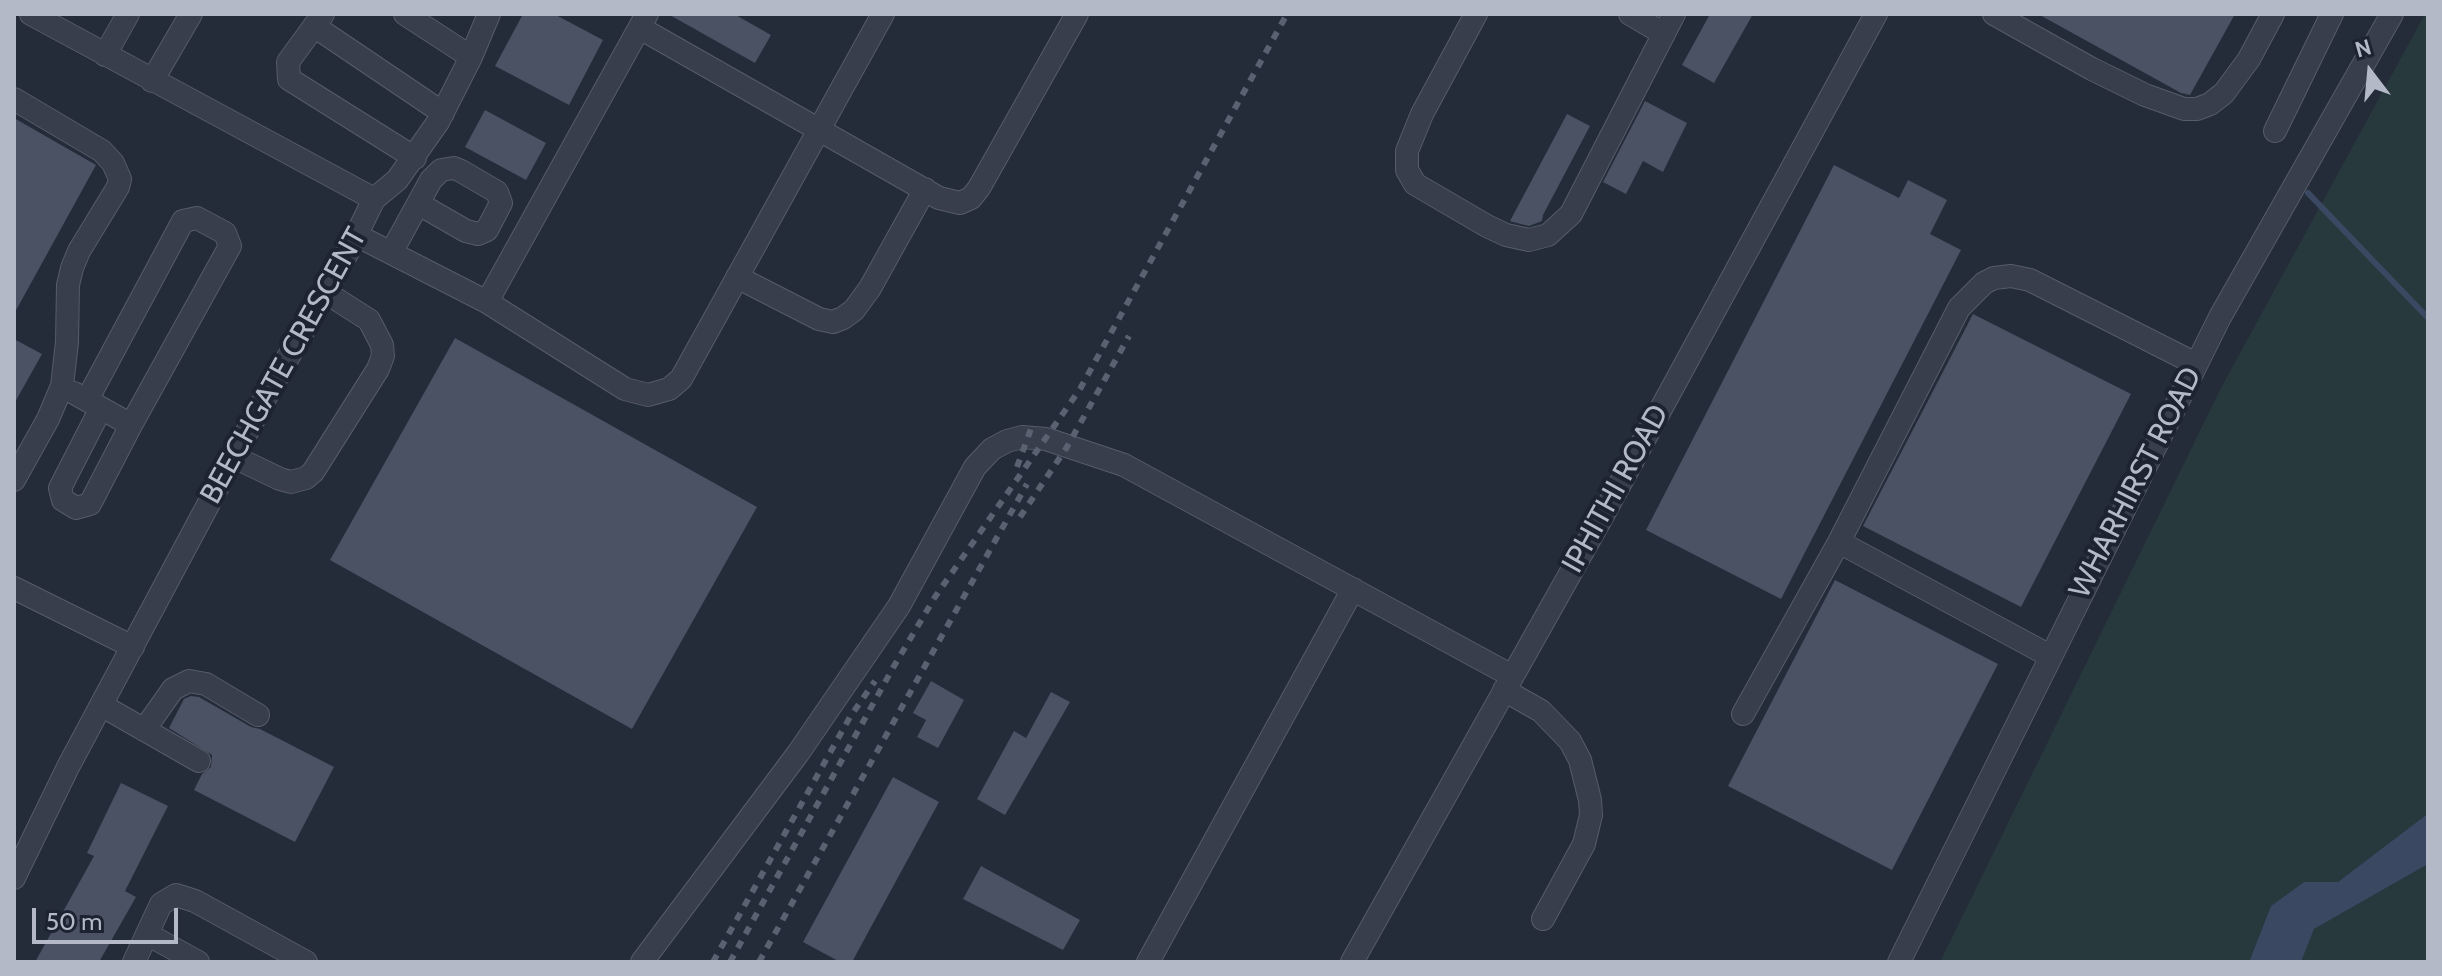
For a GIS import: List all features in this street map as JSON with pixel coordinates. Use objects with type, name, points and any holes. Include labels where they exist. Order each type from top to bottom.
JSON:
[{"type":"lane","name":"BEECHGATE CRESCENT","points":[[14,878],[101,705],[374,199],[31,14]]},
{"type":"lane","points":[[152,81],[191,14]]},
{"type":"lane","points":[[405,14],[471,57]]},
{"type":"lane","points":[[374,199],[397,180],[415,158],[443,113],[489,14]]},
{"type":"lane","points":[[356,235],[487,302],[625,389],[648,395],[669,389],[681,379],[883,14]]},
{"type":"lane","points":[[1476,14],[1422,114],[1407,151],[1407,170],[1415,184],[1487,226],[1519,239],[1537,239],[1548,235],[1571,214],[1674,14]]},
{"type":"lane","points":[[1630,14],[1664,34]]},
{"type":"lane","name":"IPHITHI ROAD","points":[[1352,962],[1610,503],[1876,14]]},
{"type":"lane","points":[[1994,14],[2092,69],[2145,95],[2184,109],[2197,109],[2210,104],[2224,93],[2249,59],[2273,14]]},
{"type":"lane","points":[[2275,131],[2332,14]]},
{"type":"lane","name":"WHARHIRST ROAD","points":[[1899,962],[2196,364],[2257,250],[2392,14]]},
{"type":"lane","points":[[105,55],[126,15]]},
{"type":"lane","points":[[487,302],[644,21],[819,129],[947,202],[960,203],[971,198],[1075,15]]},
{"type":"lane","points":[[415,158],[289,79],[288,62],[319,20],[443,113]]},
{"type":"lane","points":[[14,99],[102,151],[113,163],[120,179],[72,268],[68,285],[62,386],[48,419],[14,480]]},
{"type":"lane","points":[[737,277],[819,319],[833,322],[843,318],[854,310],[870,288],[925,189]]},
{"type":"lane","points":[[391,253],[419,204]]},
{"type":"lane","points":[[188,218],[197,218],[225,233],[230,246],[90,504],[80,508],[63,500],[60,488],[94,404],[179,225],[188,218]]},
{"type":"lane","points":[[1743,714],[1839,542],[1959,308],[1970,294],[1994,278],[2011,276],[2030,280],[2196,364]]},
{"type":"lane","points":[[234,457],[280,479],[291,482],[306,478],[313,472],[378,369],[383,356],[382,345],[374,327],[369,320],[325,292]]},
{"type":"lane","points":[[62,386],[131,425]]},
{"type":"lane","points":[[642,962],[799,752],[899,606],[975,467],[992,449],[1022,437],[1046,439],[1124,465],[1353,589],[1508,683],[1541,711],[1570,741],[1580,760],[1591,815],[1588,833],[1575,864],[1543,919]]},
{"type":"lane","points":[[1839,542],[2050,656]]},
{"type":"lane","points":[[14,588],[133,647]]},
{"type":"lane","points":[[1148,962],[1353,589]]},
{"type":"lane","points":[[144,730],[173,689],[189,681],[206,684],[258,715]]},
{"type":"lane","points":[[101,705],[199,761]]},
{"type":"lane","points":[[134,962],[165,900],[182,895],[306,962]]},
{"type":"lane","points":[[147,934],[198,962]]},
{"type":"shaded area","points":[[2425,14],[2428,14],[2426,815],[2338,882],[2304,882],[2271,906],[2249,962],[1940,962],[2221,388]]},
{"type":"shaded area","points":[[2428,864],[2428,962],[2301,962],[2314,929]]},
{"type":"water","points":[[2428,801],[2428,864],[2314,929],[2301,962],[2249,962],[2271,906],[2304,882],[2338,882],[2426,815]]},
{"type":"building","points":[[523,14],[554,14],[603,40],[569,105],[495,66]]},
{"type":"building","points":[[668,14],[734,14],[771,35],[755,63]]},
{"type":"building","points":[[1710,14],[1753,14],[1714,83],[1682,65]]},
{"type":"building","points":[[2038,14],[2235,14],[2190,95],[2181,93]]},
{"type":"building","points":[[1645,101],[1687,123],[1663,172],[1643,161],[1626,194],[1603,182]]},
{"type":"building","points":[[485,110],[546,143],[526,180],[465,147]]},
{"type":"building","points":[[1567,114],[1590,126],[1542,221],[1529,226],[1510,221]]},
{"type":"building","points":[[14,118],[96,165],[14,314]]},
{"type":"building","points":[[1834,165],[1899,198],[1908,180],[1947,200],[1930,234],[1961,250],[1781,599],[1646,530]]},
{"type":"building","points":[[1973,314],[2131,394],[2021,607],[1863,526]]},
{"type":"building","points":[[455,338],[757,507],[632,729],[330,560]]},
{"type":"building","points":[[14,339],[42,354],[14,404]]},
{"type":"building","points":[[1835,580],[1998,664],[1892,870],[1728,786]]},
{"type":"building","points":[[931,681],[964,700],[938,748],[917,737],[926,720],[913,713]]},
{"type":"building","points":[[1051,692],[1070,702],[1005,815],[977,799],[1014,731],[1026,738]]},
{"type":"building","points":[[199,697],[251,727],[334,767],[295,842],[194,790],[202,774],[211,767],[212,755],[169,728],[184,699]]},
{"type":"building","points":[[893,777],[939,802],[852,962],[840,962],[803,942]]},
{"type":"building","points":[[121,783],[168,806],[125,891],[136,897],[99,962],[35,962],[94,856],[87,853]]},
{"type":"building","points":[[981,866],[1080,920],[1063,950],[963,899]]},
{"type":"waterway","points":[[2308,193],[2428,318]]},
{"type":"railway","points":[[730,962],[935,597],[1080,389],[1287,14]]},
{"type":"railway","points":[[1020,517],[1067,447],[1129,336]]},
{"type":"railway","points":[[1017,467],[1033,423]]},
{"type":"railway","points":[[759,962],[1027,484]]},
{"type":"railway","points":[[713,962],[850,717],[875,681]]}]
